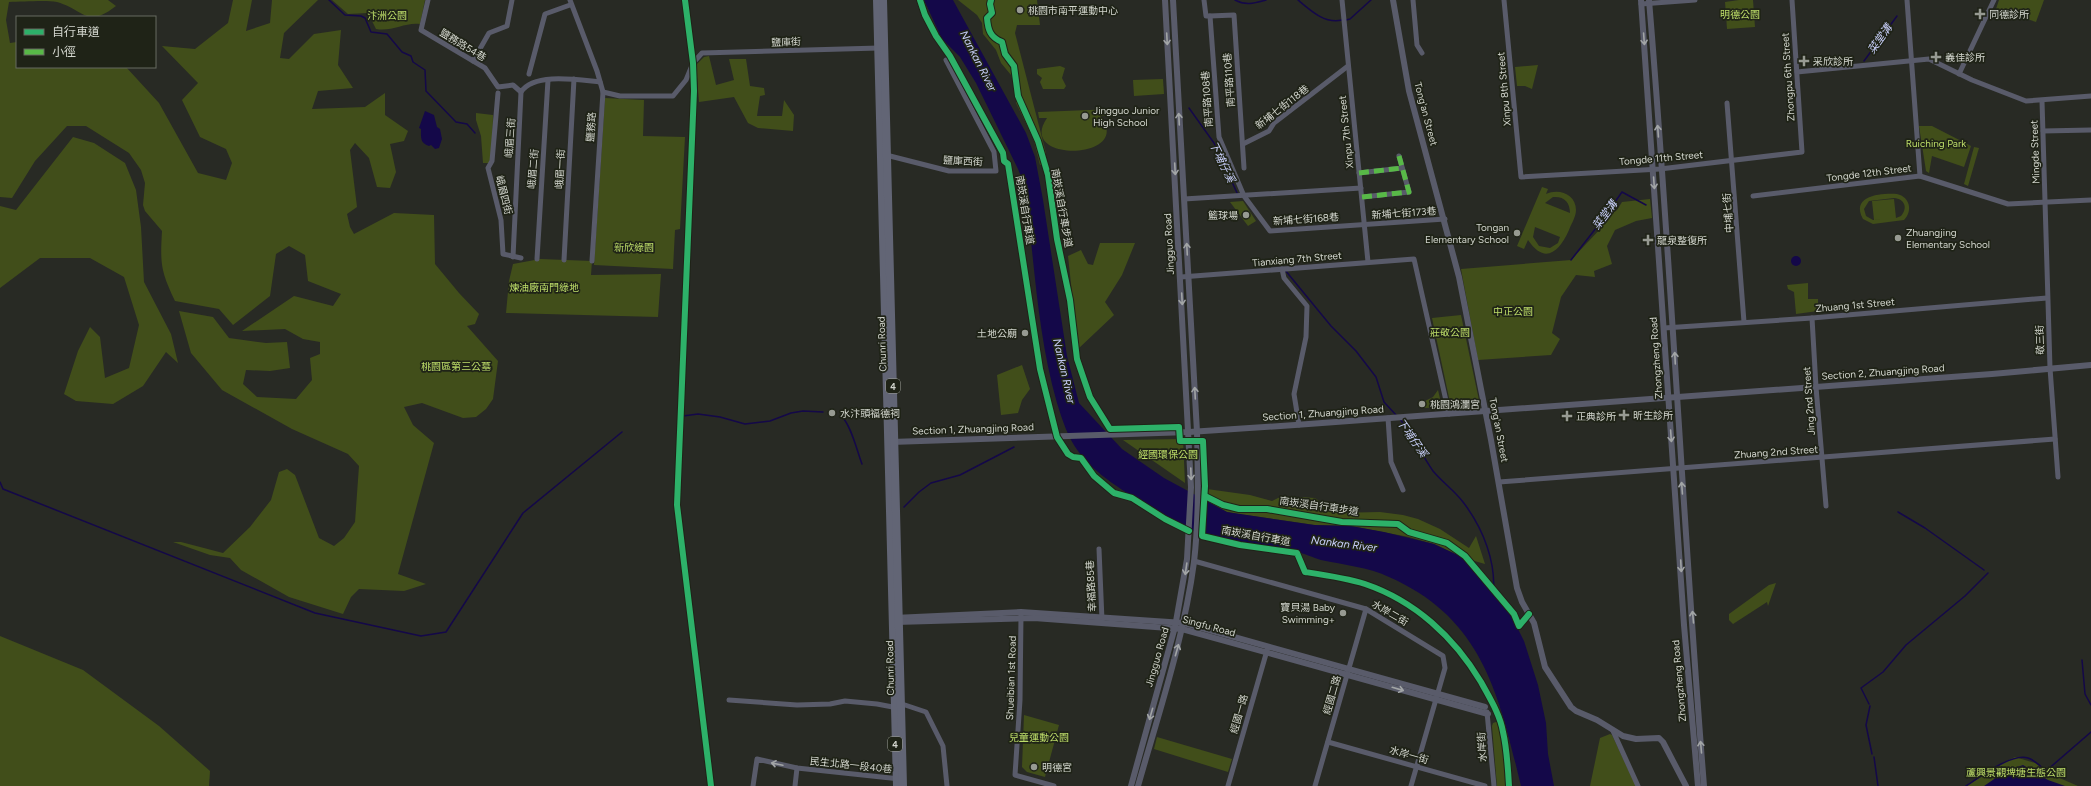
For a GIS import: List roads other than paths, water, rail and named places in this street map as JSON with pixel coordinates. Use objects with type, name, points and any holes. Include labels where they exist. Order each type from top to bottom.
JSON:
[{"type":"main road","name":"4","points":[[877,0],[880,20]]},
{"type":"main road","name":"4","points":[[880,20],[883,0]]},
{"type":"main road","name":"Chunri Road","points":[[880,20],[897,705]]},
{"type":"main road","name":"4","points":[[897,705],[900,782]]},
{"type":"street","name":"鹽務路54巷","points":[[428,0],[421,30],[473,61],[488,72],[493,83],[498,88],[512,85],[521,92]]},
{"type":"street","points":[[473,61],[489,33],[507,26],[512,0]]},
{"type":"street","name":"Jingguo Road","points":[[1131,786],[1176,625],[1185,573],[1191,487],[1181,277],[1165,0]]},
{"type":"street","name":"Jingguo Road","points":[[1138,786],[1183,626],[1194,561],[1196,534],[1198,487],[1197,432],[1173,0]]},
{"type":"street","name":"南平路108巷","points":[[1204,0],[1206,16],[1210,16],[1218,130],[1242,196]]},
{"type":"street","name":"Xinpu 7th Street","points":[[1342,0],[1368,262]]},
{"type":"street","name":"Tong'an Street","points":[[1393,0],[1409,91],[1445,219],[1459,277],[1486,412],[1517,588],[1522,602],[1534,623],[1544,667],[1572,709],[1597,720],[1630,738],[1659,738],[1663,742],[1686,786]]},
{"type":"street","points":[[1413,0],[1417,45],[1422,53]]},
{"type":"street","name":"Xinpu 8th Street","points":[[1504,0],[1521,177]]},
{"type":"street","points":[[1641,2],[1696,0]]},
{"type":"street","name":"Zhongpu 6th Street","points":[[1792,0],[1802,152]]},
{"type":"street","points":[[1907,0],[1920,176]]},
{"type":"street","points":[[1959,74],[1994,0]]},
{"type":"street","points":[[529,74],[545,14],[570,2]]},
{"type":"street","name":"鹽務路","points":[[570,2],[603,92],[592,261]]},
{"type":"street","name":"Zhongzheng Road","points":[[1641,2],[1668,397],[1698,786]]},
{"type":"street","name":"Zhongzheng Road","points":[[1649,2],[1660,169],[1674,327],[1681,468],[1704,786]]},
{"type":"street","name":"南平路110巷","points":[[1210,16],[1234,15],[1244,168]]},
{"type":"street","name":"鹽庫街","points":[[603,92],[620,96],[673,96],[686,80],[694,63],[702,53],[880,48]]},
{"type":"street","name":"鹽庫西街","points":[[884,154],[949,171],[996,171],[994,152],[946,60]]},
{"type":"street","points":[[1797,72],[1912,60],[1929,60],[1959,74],[2026,101],[2042,101],[2091,96]]},
{"type":"street","name":"新埔七街118巷","points":[[1243,144],[1269,131],[1274,123],[1348,66]]},
{"type":"street","name":"峨眉二街","points":[[537,259],[548,80]]},
{"type":"street","points":[[521,92],[528,84],[534,81],[574,80],[600,82]]},
{"type":"street","name":"峨眉一街","points":[[564,260],[574,80]]},
{"type":"street","name":"峨眉三街","points":[[514,257],[521,92]]},
{"type":"street","name":"峨眉四街","points":[[498,93],[492,161],[488,168],[501,220],[503,254],[514,257]]},
{"type":"street","name":"Mingde Street","points":[[2042,101],[2046,202]]},
{"type":"street","name":"中埔七街","points":[[1728,103],[1744,322]]},
{"type":"street","points":[[2043,131],[2091,130]]},
{"type":"street","name":"Tongde 11th Street","points":[[1521,177],[1660,169],[1802,152]]},
{"type":"street","points":[[1362,197],[1409,192],[1399,156]]},
{"type":"street","points":[[1359,172],[1402,168]]},
{"type":"street","name":"Tongde 12th Street","points":[[1753,196],[1920,176],[2008,204],[2046,202]]},
{"type":"street","points":[[1184,200],[1361,188]]},
{"type":"street","name":"新埔七街168巷","points":[[1242,196],[1270,231],[1365,224]]},
{"type":"street","points":[[2046,202],[2091,200]]},
{"type":"street","name":"敬三街","points":[[2046,202],[2047,298],[2050,368],[2058,477]]},
{"type":"street","name":"新埔七街173巷","points":[[1365,224],[1445,219]]},
{"type":"street","points":[[514,257],[521,258]]},
{"type":"street","name":"Tianxiang 7th Street","points":[[1181,277],[1414,259],[1449,414]]},
{"type":"street","points":[[1284,269],[1284,278],[1307,306],[1306,337],[1294,394],[1299,425]]},
{"type":"street","name":"Zhuang 1st Street","points":[[1664,328],[1812,318],[2047,298]]},
{"type":"street","name":"Jing 2nd Street","points":[[1812,318],[1826,506]]},
{"type":"street","name":"Section 2, Zhuangjing Road","points":[[1677,397],[1992,374],[2091,364]]},
{"type":"street","name":"Section 1, Zhuangjing Road","points":[[891,442],[1197,432],[1677,397]]},
{"type":"street","points":[[1390,418],[1391,462],[1403,490]]},
{"type":"street","name":"Zhuang 2nd Street","points":[[1499,482],[2055,439]]},
{"type":"street","name":"幸福路85巷","points":[[1099,549],[1102,620]]},
{"type":"street","name":"水岸二街","points":[[1194,561],[1366,609],[1443,656],[1445,668],[1411,786]]},
{"type":"street","name":"經國二路","points":[[1315,786],[1366,609]]},
{"type":"street","name":"Singfu Road","points":[[895,620],[1021,615],[1183,626],[1437,696],[1485,707]]},
{"type":"street","name":"Shueibian 1st Road","points":[[1021,615],[1020,700],[1015,775],[1054,786]]},
{"type":"street","name":"經國一路","points":[[1228,786],[1267,649]]},
{"type":"street","name":"Singfu Road","points":[[1437,696],[1488,714]]},
{"type":"street","points":[[728,700],[797,705],[824,705],[845,701],[897,705],[926,712],[943,746],[947,786]]},
{"type":"street","name":"水岸街","points":[[1485,707],[1488,714],[1494,786]]},
{"type":"street","points":[[1613,730],[1638,786]]},
{"type":"street","name":"水岸一街","points":[[1328,742],[1484,786]]},
{"type":"street","name":"民生北路一段40巷","points":[[753,786],[757,759],[798,768],[900,782]]},
{"type":"street","name":"民生北路一段40巷","points":[[795,786],[798,768]]},
{"type":"water","name":"Nankan River","points":[[924,0],[953,0],[1026,133],[1035,157],[1067,356],[1079,403],[1122,449],[1164,478],[1227,512],[1314,525],[1351,526],[1384,532],[1434,544],[1464,558],[1512,617],[1524,641],[1538,685],[1546,723],[1548,754],[1554,786],[1521,786],[1504,721],[1494,691],[1482,663],[1466,637],[1446,614],[1421,594],[1389,577],[1373,571],[1321,560],[1299,553],[1236,543],[1201,534],[1169,518],[1121,489],[1093,467],[1074,446],[1057,403],[1050,377],[1040,323],[1025,186],[976,83],[960,57],[942,39]]},
{"type":"water","points":[[425,111],[434,115],[437,127],[440,129],[442,139],[439,148],[435,149],[431,145],[426,145],[422,140],[421,129],[419,128]]},
{"type":"water","points":[[1796,256],[1801,261],[1796,266],[1791,261]]},
{"type":"water","points":[[2023,765],[2048,780],[2065,786],[1984,786],[2006,771]]},
{"type":"waterway","points":[[329,0],[345,15],[361,16],[365,18],[371,32],[387,34],[402,52],[411,56],[413,62],[425,70],[426,91],[456,122],[467,124],[475,133]]},
{"type":"waterway","name":"下埔仔溪","points":[[1235,0],[1243,3],[1254,3],[1266,0]]},
{"type":"waterway","name":"下埔仔溪","points":[[1298,0],[1318,16],[1330,20],[1342,20]]},
{"type":"waterway","name":"下埔仔溪","points":[[1346,20],[1350,19],[1371,0]]},
{"type":"waterway","name":"菜堂溝","points":[[1864,61],[1897,16]]},
{"type":"waterway","name":"下埔仔溪","points":[[1189,108],[1214,143],[1238,195]]},
{"type":"waterway","name":"菜堂溝","points":[[1571,260],[1622,192],[1646,205]]},
{"type":"waterway","name":"下埔仔溪","points":[[1285,270],[1331,326],[1356,351],[1376,377],[1384,402],[1396,415]]},
{"type":"waterway","points":[[683,416],[698,414],[720,417],[745,424],[770,421],[791,413],[803,411],[823,412]]},
{"type":"waterway","points":[[842,417],[851,432],[862,464]]},
{"type":"waterway","name":"下埔仔溪","points":[[1400,419],[1433,471],[1459,498],[1477,523],[1491,559],[1494,584],[1493,596]]},
{"type":"waterway","points":[[0,482],[3,489],[315,613],[421,636],[446,632],[523,513],[622,432]]},
{"type":"waterway","points":[[904,507],[919,492],[931,483],[960,475],[1014,447]]},
{"type":"waterway","points":[[1898,512],[1925,528],[1984,570]]},
{"type":"waterway","points":[[1869,704],[1861,688],[1883,672],[1906,645],[1965,596],[1988,573]]},
{"type":"waterway","points":[[2082,660],[2085,694],[2091,705]]},
{"type":"waterway","points":[[1870,706],[1866,725],[1872,754]]},
{"type":"waterway","points":[[1966,786],[2005,762],[2021,757],[2033,760],[2046,771],[2091,732]]},
{"type":"waterway","points":[[1874,757],[1878,786]]},
{"type":"place","name":"桃園市南平運動中心","points":[[1020,10]]},
{"type":"place","name":"同德診所","points":[[1980,14]]},
{"type":"place","name":"義佳診所","points":[[1936,57]]},
{"type":"place","name":"采欣診所","points":[[1804,61]]},
{"type":"place","name":"Jingguo Junior High School","points":[[1085,116]]},
{"type":"place","name":"籃球場","points":[[1246,215]]},
{"type":"place","name":"Tongan Elementary School","points":[[1517,233]]},
{"type":"place","name":"Zhuangjing Elementary School","points":[[1898,238]]},
{"type":"place","name":"龍泉整復所","points":[[1648,240]]},
{"type":"place","name":"土地公廟","points":[[1025,333]]},
{"type":"place","name":"桃園鴻瀾宮","points":[[1422,404]]},
{"type":"place","name":"水汴頭福德祠","points":[[832,413]]},
{"type":"place","name":"昕生診所","points":[[1624,415]]},
{"type":"place","name":"正典診所","points":[[1567,416]]},
{"type":"place","name":"寶貝湯 Baby Swimming+","points":[[1343,613]]},
{"type":"place","name":"明德宮","points":[[1034,767]]},
{"type":"park label","name":"明德公園","points":[[1740,14]]},
{"type":"park label","name":"汴洲公園","points":[[387,15]]},
{"type":"park label","name":"Ruiching Park","points":[[1936,143]]},
{"type":"park label","name":"新欣綠園","points":[[634,247]]},
{"type":"park label","name":"煉油廠南門綠地","points":[[544,287]]},
{"type":"park label","name":"中正公園","points":[[1513,311]]},
{"type":"park label","name":"莊敬公園","points":[[1450,332]]},
{"type":"park label","name":"桃園區第三公墓","points":[[456,366]]},
{"type":"park label","name":"經國環保公園","points":[[1168,454]]},
{"type":"park label","name":"兒童運動公園","points":[[1039,737]]},
{"type":"park label","name":"蘆興景觀埤塘生態公園","points":[[2016,772]]}]
